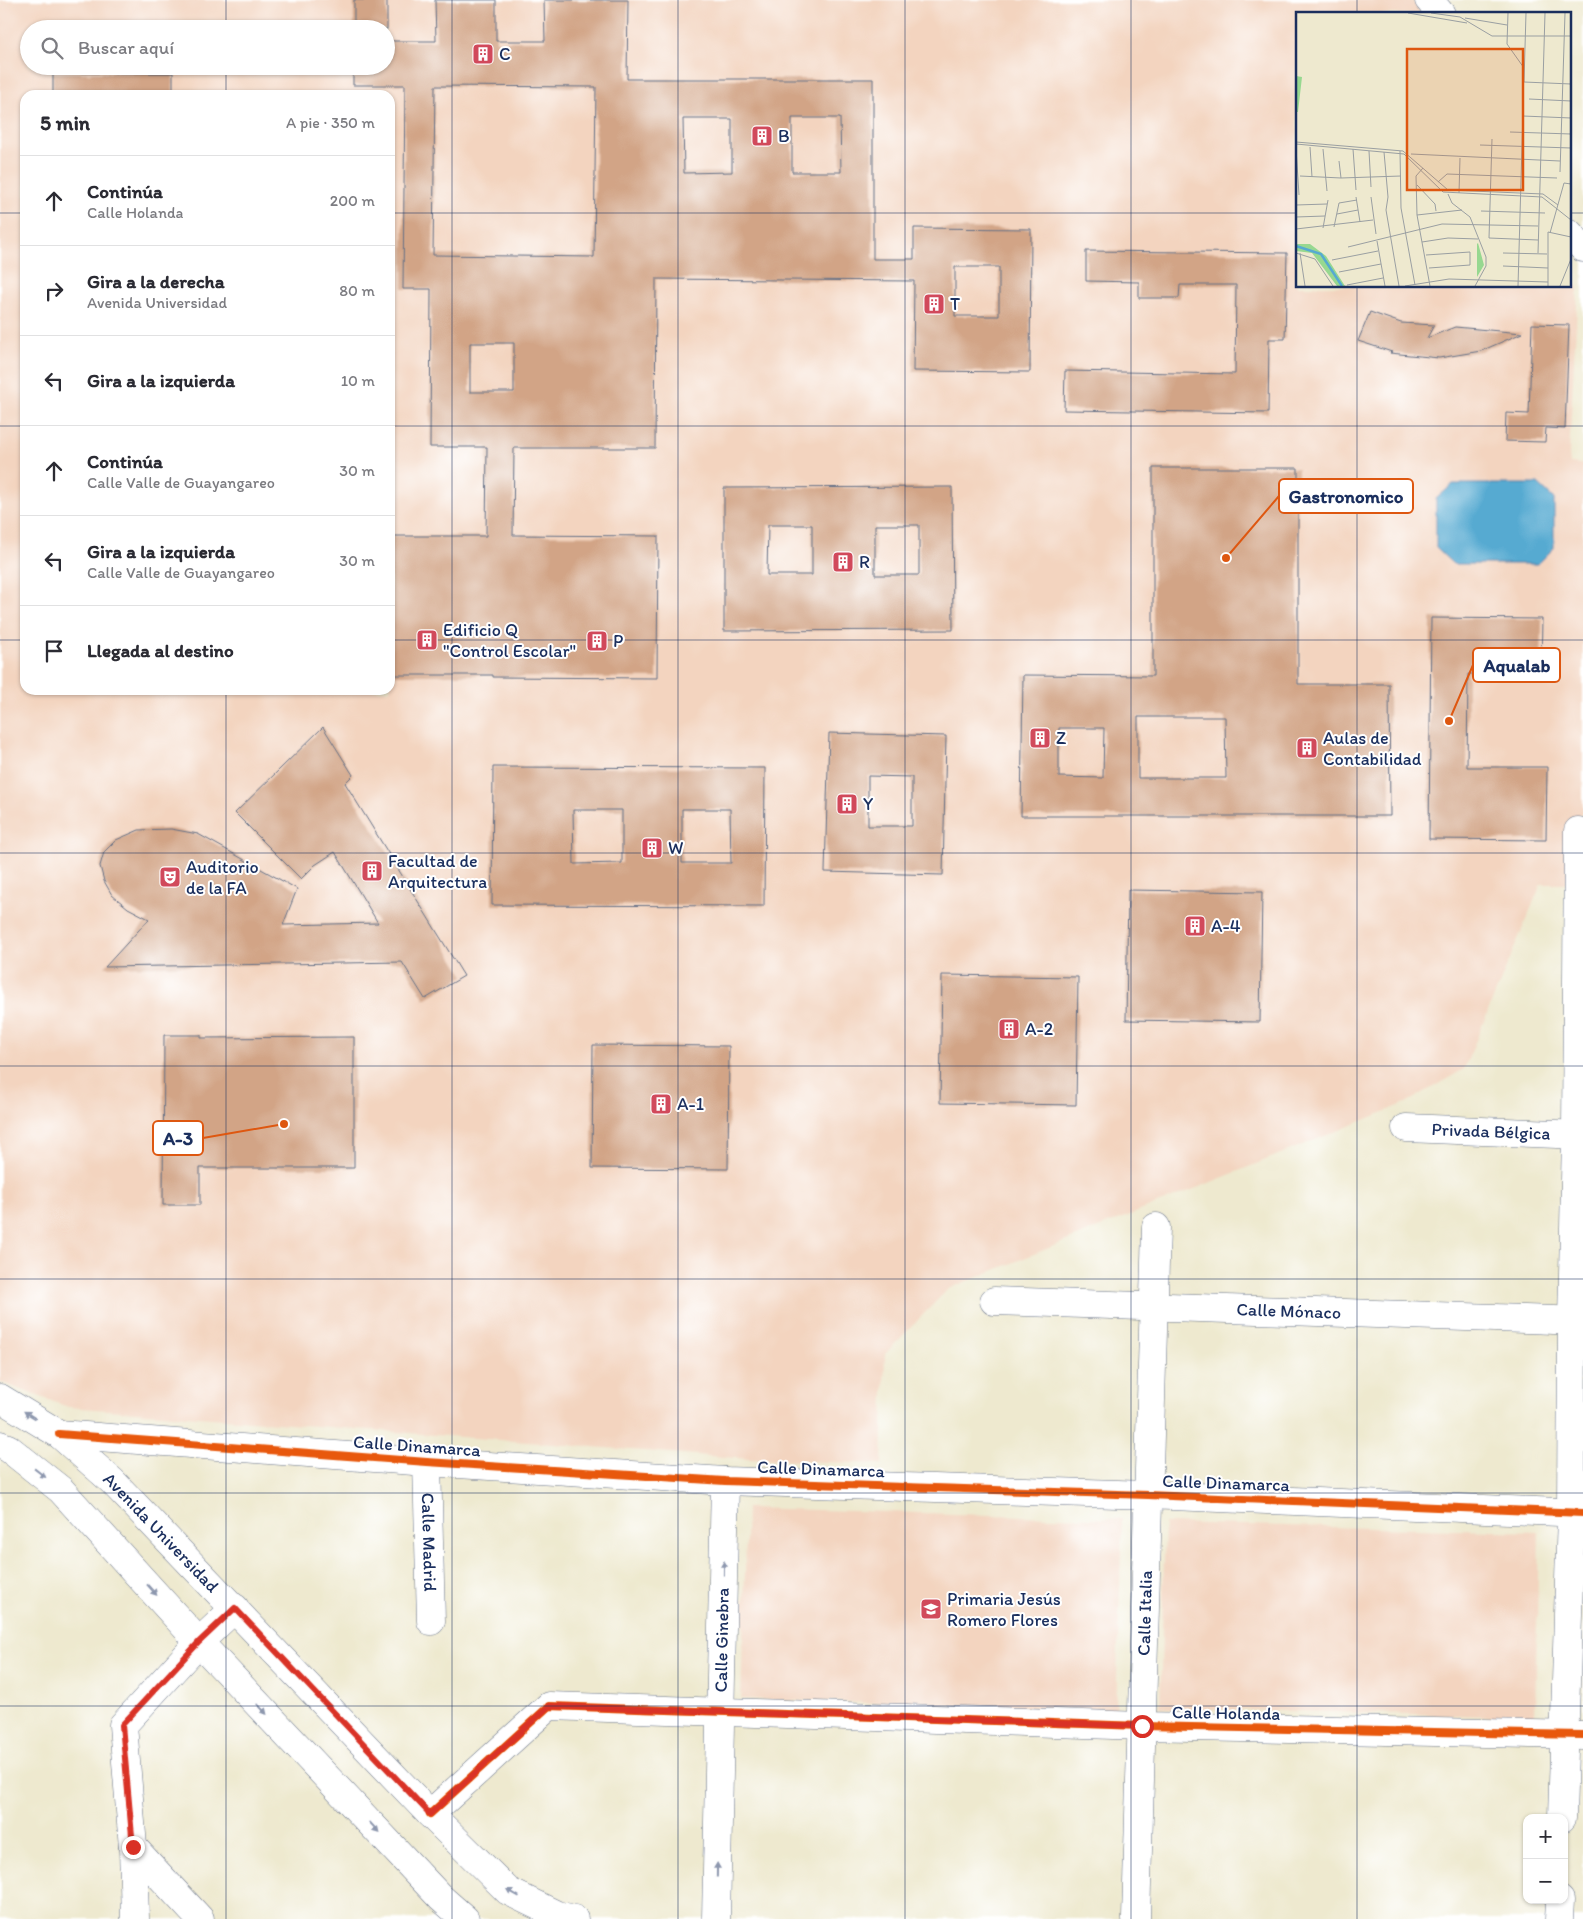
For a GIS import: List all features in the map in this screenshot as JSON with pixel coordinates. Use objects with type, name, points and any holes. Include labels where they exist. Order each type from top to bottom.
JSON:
[{"type":"street","points":[[1429,0],[1439,12]]},
{"type":"street","points":[[1570,234],[1583,248]]},
{"type":"street","points":[[1563,1814],[1573,1735],[1577,1513],[1580,1135],[1578,831]]},
{"type":"street","name":"Privada Bélgica","points":[[1406,1128],[1580,1135]]},
{"type":"street","name":"Calle Italia","points":[[1136,1919],[1156,1227]]},
{"type":"street","name":"Calle Mónaco","points":[[994,1300],[1578,1321]]},
{"type":"street","name":"Avenida Universidad","points":[[0,1398],[59,1434],[112,1481],[430,1814],[508,1891],[557,1915],[574,1919]]},
{"type":"street","name":"Calle Dinamarca","points":[[59,1434],[427,1462],[725,1481],[1148,1495],[1577,1513]]},
{"type":"street","points":[[0,1445],[8,1448],[61,1490],[199,1642],[441,1898],[465,1919]]},
{"type":"street","name":"Calle Madrid","points":[[427,1462],[431,1621]]},
{"type":"street","name":"Calle Ginebra","points":[[716,1919],[725,1481]]},
{"type":"street","points":[[135,1919],[133,1847],[122,1725],[199,1642],[235,1608]]},
{"type":"street","name":"Calle Holanda","points":[[430,1814],[549,1706],[1142,1726],[1573,1735]]},
{"type":"street","points":[[133,1847],[200,1919]]},
{"type":"street","points":[[1559,1919],[1560,1904]]},
{"type":"shaded area","points":[[0,0],[1412,0],[1420,12],[1296,12],[1296,288],[1570,288],[1570,275],[1578,288],[1569,454],[1570,463],[1583,464],[1583,811],[1570,829],[1567,884],[1541,884],[1464,1069],[1406,1103],[948,1289],[885,1354],[882,1464],[749,1459],[68,1407],[0,1382]]},
{"type":"shaded area","name":"Primaria Jesús Romero Flores","points":[[747,1508],[1122,1519],[1116,1710],[741,1699]]},
{"type":"shaded area","points":[[1165,1523],[1539,1532],[1535,1717],[1160,1708]]},
{"type":"water","points":[[1453,484],[1538,484],[1554,499],[1554,548],[1538,564],[1453,564],[1436,548],[1436,499]]},
{"type":"building","points":[[354,0],[387,0],[387,20],[354,20]]},
{"type":"building","points":[[435,0],[496,0],[496,41],[545,41],[544,0],[628,0],[627,79],[873,79],[873,259],[914,259],[914,228],[1031,229],[1030,372],[913,371],[914,281],[656,279],[655,448],[514,448],[513,535],[658,536],[657,678],[395,675],[395,536],[486,536],[487,447],[430,447],[431,289],[403,289],[405,85],[353,85],[353,75],[395,75],[395,41],[436,41]],"holes":[[[435,86],[596,87],[594,257],[433,255]],[[792,118],[840,118],[841,172],[792,172]],[[683,119],[732,119],[732,172],[684,173]],[[955,267],[999,267],[999,316],[955,316]],[[470,343],[514,343],[514,392],[470,392]]]},
{"type":"building","points":[[53,75],[173,75],[173,90],[53,90]]},
{"type":"building","points":[[1086,251],[1287,253],[1285,339],[1269,339],[1268,413],[1064,410],[1065,371],[1235,374],[1236,285],[1180,285],[1179,298],[1139,298],[1139,282],[1086,281]]},
{"type":"building","points":[[1370,312],[1401,323],[1434,325],[1427,338],[1455,327],[1522,333],[1481,351],[1439,358],[1390,353],[1392,352],[1358,341]]},
{"type":"building","points":[[1532,324],[1569,325],[1565,429],[1546,428],[1545,442],[1505,441],[1506,413],[1529,414]]},
{"type":"building","points":[[1153,468],[1298,468],[1298,684],[1389,684],[1390,816],[1021,816],[1023,675],[1153,676]],"holes":[[[1138,717],[1225,717],[1226,778],[1138,778]],[[1059,728],[1104,728],[1103,778],[1059,777]]]},
{"type":"building","name":"R","points":[[952,487],[953,630],[724,631],[724,488]],"holes":[[[768,525],[812,525],[812,575],[767,575]],[[875,525],[919,525],[919,575],[875,575]]]},
{"type":"building","points":[[1431,618],[1542,619],[1541,674],[1468,674],[1467,767],[1547,767],[1546,840],[1429,839]]},
{"type":"building","points":[[323,727],[353,775],[345,783],[464,976],[425,999],[402,962],[105,967],[149,919],[128,908],[112,895],[104,881],[100,866],[104,852],[116,840],[139,830],[171,829],[198,834],[297,889],[283,925],[378,923],[335,852],[315,865],[301,879],[235,813]]},
{"type":"building","name":"Y","points":[[829,733],[946,736],[943,875],[825,872]],"holes":[[[868,776],[912,777],[912,826],[868,826]]]},
{"type":"building","name":"W","points":[[493,767],[765,768],[764,906],[492,905]],"holes":[[[682,809],[730,809],[731,863],[682,863]],[[573,810],[622,810],[622,863],[574,864]]]},
{"type":"building","name":"A-4","points":[[1128,890],[1262,892],[1260,1022],[1126,1020]]},
{"type":"building","name":"A-2","points":[[942,975],[1078,977],[1076,1105],[940,1103]]},
{"type":"building","points":[[164,1035],[201,1035],[201,1038],[354,1037],[354,1168],[200,1168],[200,1205],[163,1205]]},
{"type":"building","name":"A-1","points":[[593,1045],[729,1046],[728,1169],[592,1168]]},
{"type":"cycle path","points":[[59,1434],[427,1462],[725,1481],[1148,1495],[1583,1513]]},
{"type":"cycle path","points":[[430,1814],[549,1706],[1142,1726],[1583,1735]]},
{"type":"place","name":"C","points":[[483,54]]},
{"type":"place","name":"B","points":[[762,136]]},
{"type":"place","name":"T","points":[[934,304]]},
{"type":"place","name":"Gastronomico","points":[[1226,558]]},
{"type":"place","name":"R","points":[[843,562]]},
{"type":"place","name":"Edificio Q \"Control Escolar\"","points":[[427,640]]},
{"type":"place","name":"P","points":[[597,641]]},
{"type":"place","name":"Aqualab","points":[[1449,721]]},
{"type":"place","name":"Z","points":[[1040,738]]},
{"type":"place","name":"Aulas de Contabilidad","points":[[1307,748]]},
{"type":"place","name":"Y","points":[[847,804]]},
{"type":"place","name":"W","points":[[652,848]]},
{"type":"place","name":"Facultad de Arquitectura","points":[[372,871]]},
{"type":"place","name":"Auditorio de la FA","points":[[170,877]]},
{"type":"place","name":"A-4","points":[[1195,926]]},
{"type":"place","name":"A-2","points":[[1009,1029]]},
{"type":"place","name":"A-1","points":[[661,1104]]},
{"type":"place","name":"A-3","points":[[284,1124]]},
{"type":"place","name":"Primaria Jesús Romero Flores","points":[[931,1609]]},
{"type":"route","points":[[133,1847],[122,1725],[199,1642],[235,1608],[430,1814],[549,1706],[1142,1726]]}]
